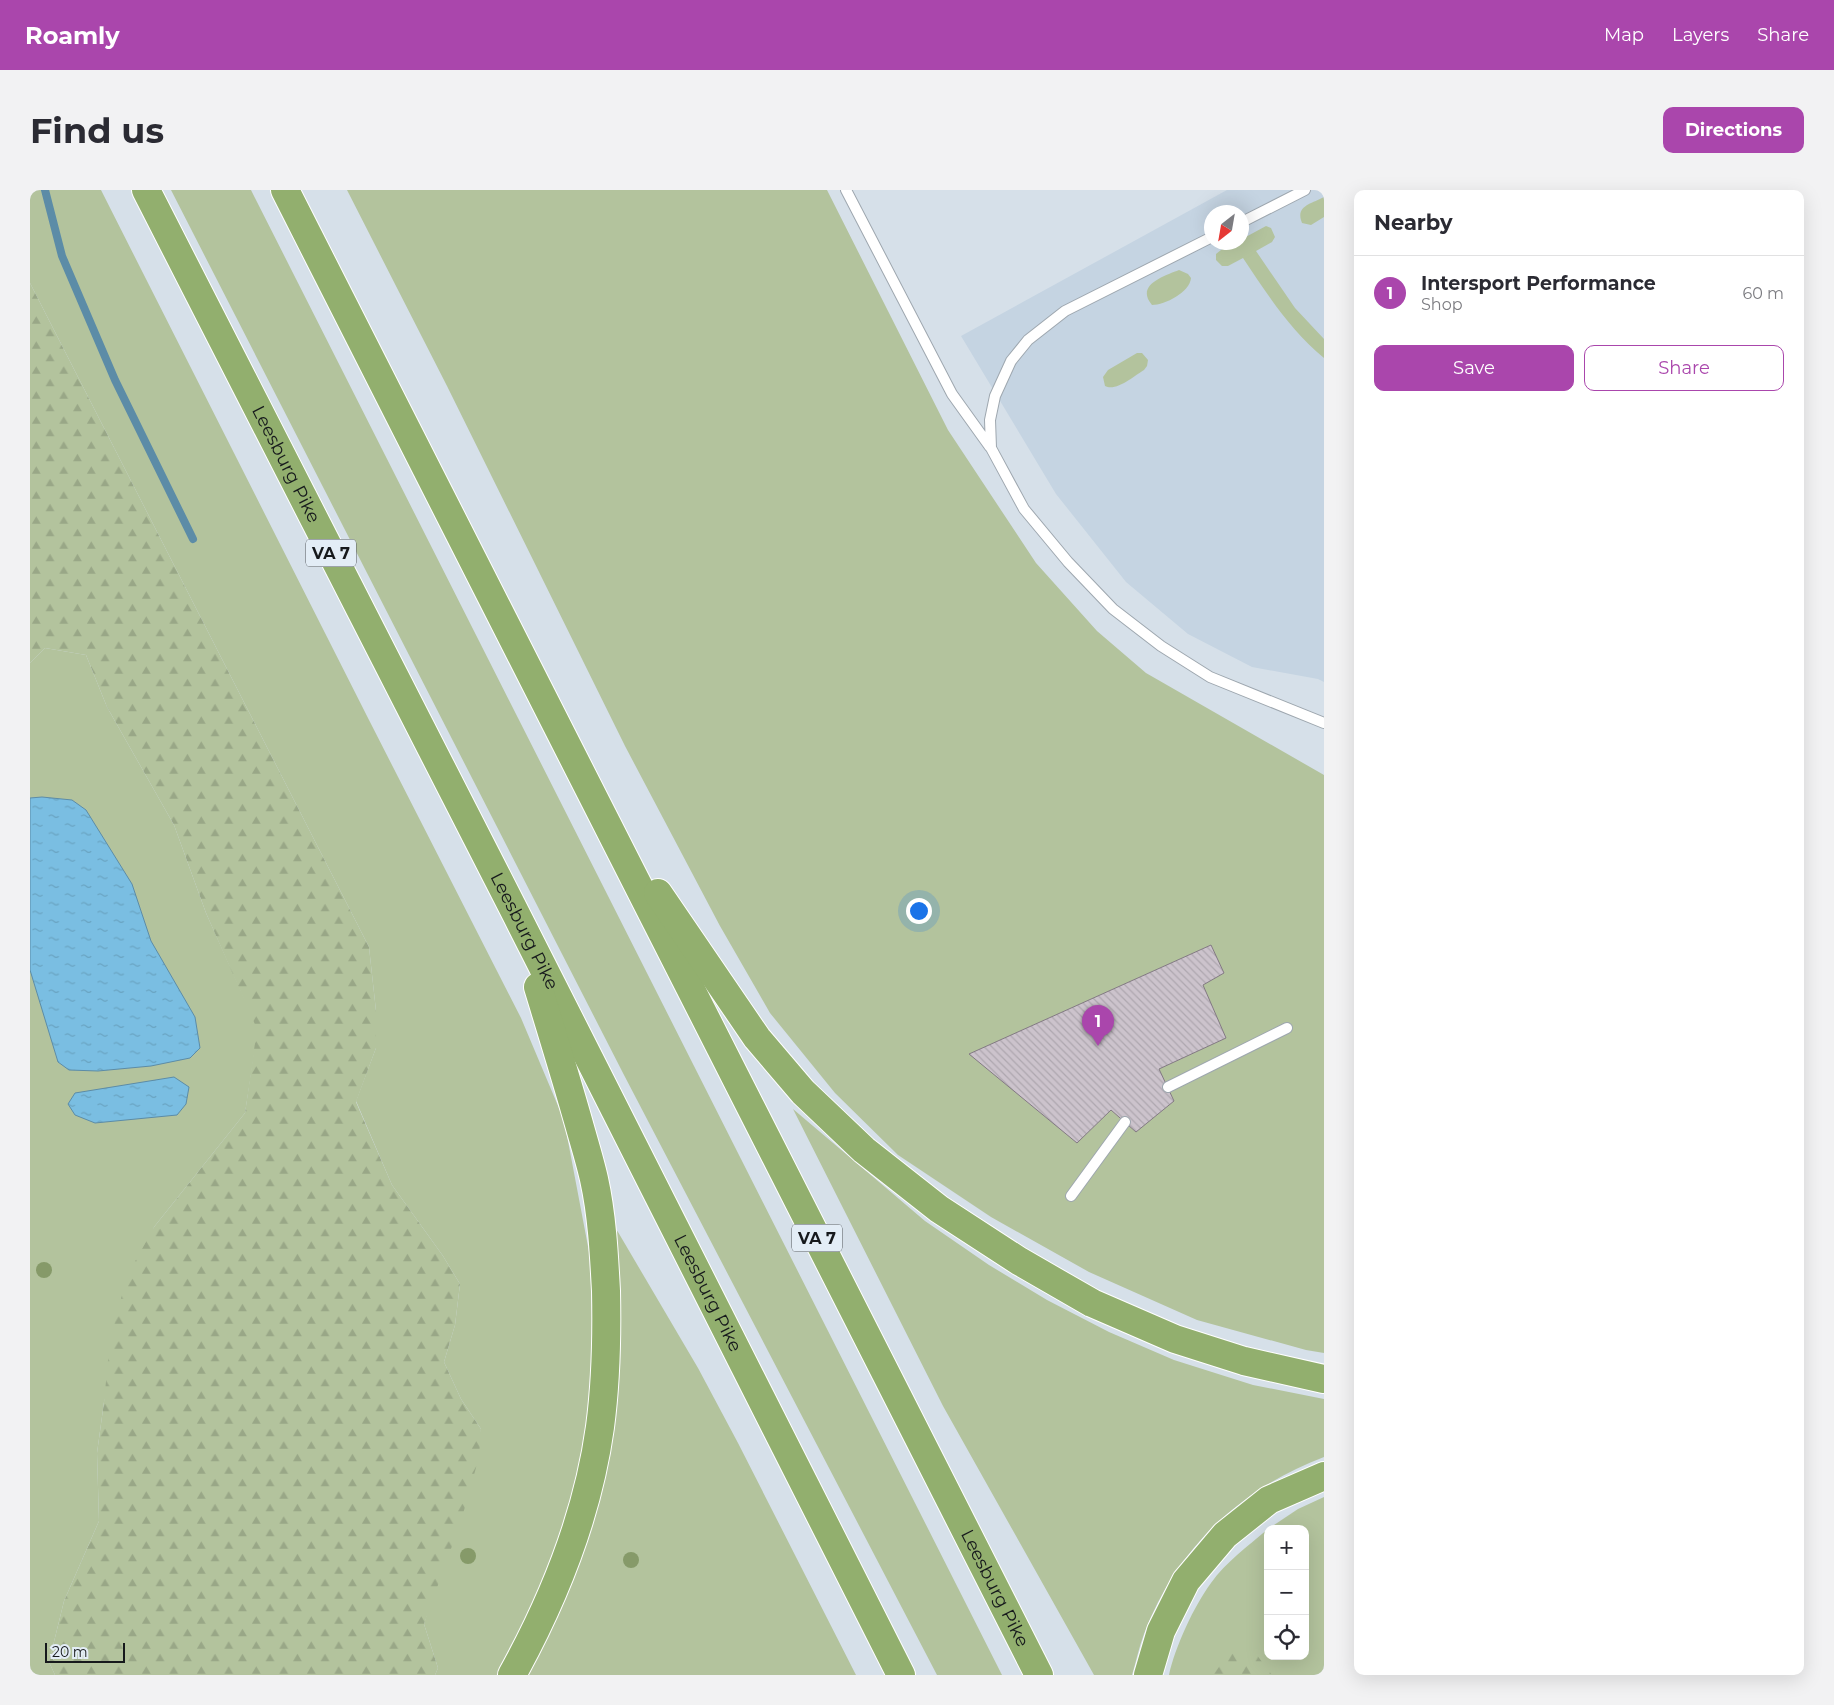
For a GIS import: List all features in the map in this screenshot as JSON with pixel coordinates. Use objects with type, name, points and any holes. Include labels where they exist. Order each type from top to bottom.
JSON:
[{"type":"highway","name":"Leesburg Pike","points":[[146,190],[517,916],[901,1675]]},
{"type":"highway","name":"Leesburg Pike","points":[[285,190],[1038,1675]]},
{"type":"highway","points":[[595,800],[757,1038],[803,1092],[864,1150],[939,1209],[1019,1261],[1092,1303],[1175,1339],[1244,1361],[1324,1379]]},
{"type":"highway","points":[[512,1675],[535,1634],[552,1594],[572,1541],[587,1487],[599,1429],[605,1382],[606,1322],[604,1258],[594,1179],[517,916]]},
{"type":"highway","points":[[1148,1675],[1161,1630],[1186,1581],[1225,1535],[1270,1500],[1324,1476]]},
{"type":"lane","points":[[846,190],[952,394],[991,448],[1024,509],[1068,562],[1113,609],[1161,646],[1210,677],[1324,723]]},
{"type":"lane","points":[[1249,218],[1304,190]]},
{"type":"lane","points":[[991,448],[990,420],[996,396],[1011,361],[1028,340],[1065,311],[1204,241]]},
{"type":"lane","points":[[1168,1087],[1287,1028]]},
{"type":"lane","points":[[1071,1196],[1125,1122]]},
{"type":"shaded area","points":[[1227,190],[1324,190],[1324,682],[1318,679],[1252,667],[1188,634],[1126,582],[1056,494],[961,336]]},
{"type":"green space","points":[[30,190],[101,190],[521,1018],[564,1120],[590,1257],[593,1341],[587,1431],[567,1514],[536,1607],[501,1675],[435,1675],[438,1668],[424,1624],[481,1429],[461,1399],[444,1362],[455,1325],[460,1284],[443,1256],[392,1185],[356,1101],[376,1048],[376,1011],[369,947],[30,283]]},
{"type":"green space","points":[[171,190],[251,190],[1002,1675],[937,1675],[624,1075]]},
{"type":"green space","points":[[347,190],[827,190],[948,430],[1036,563],[1097,631],[1146,673],[1324,775],[1324,1353],[1306,1350],[1197,1320],[1089,1272],[991,1217],[898,1155],[835,1093],[770,1013],[720,926],[625,746],[447,386]]},
{"type":"green space","points":[[1324,197],[1324,217],[1311,225],[1302,223],[1300,217],[1302,209]]},
{"type":"green space","points":[[1266,226],[1271,228],[1275,237],[1272,242],[1256,251],[1295,308],[1324,339],[1324,358],[1290,324],[1243,258],[1228,266],[1222,266],[1216,260],[1216,254],[1222,250],[1249,250],[1249,235]]},
{"type":"green space","points":[[1179,270],[1188,274],[1191,278],[1190,283],[1176,297],[1163,303],[1152,305],[1147,292],[1149,287],[1159,278]]},
{"type":"green space","points":[[30,283],[369,947],[376,1011],[376,1048],[356,1102],[392,1185],[443,1256],[460,1284],[455,1325],[444,1362],[461,1399],[481,1429],[479,1457],[461,1521],[424,1624],[438,1668],[435,1675],[55,1675],[49,1662],[64,1601],[99,1521],[97,1453],[110,1340],[127,1276],[154,1227],[245,1113],[257,1029],[206,913],[174,825],[107,707],[86,655],[45,648],[30,663]]},
{"type":"green space","points":[[1137,353],[1142,353],[1148,360],[1144,370],[1120,385],[1114,387],[1105,386],[1103,377],[1108,370]]},
{"type":"green space","points":[[45,648],[86,655],[107,707],[174,825],[206,913],[258,1029],[245,1113],[154,1227],[104,1402],[97,1453],[99,1521],[64,1601],[49,1662],[55,1675],[30,1675],[30,663]]},
{"type":"green space","points":[[793,1109],[925,1221],[989,1265],[1047,1300],[1109,1332],[1174,1360],[1253,1385],[1324,1399],[1324,1457],[1293,1470],[1265,1486],[1214,1526],[1193,1549],[1157,1603],[1142,1639],[1132,1675],[1094,1675],[943,1406]]},
{"type":"green space","points":[[614,1227],[698,1368],[856,1675],[525,1675],[584,1531]]},
{"type":"green space","points":[[1324,1497],[1324,1675],[1169,1675],[1180,1640],[1205,1592],[1223,1568],[1264,1532],[1264,1660],[1309,1660],[1309,1525],[1274,1525],[1298,1509]]},
{"type":"green space","points":[[1232,1649],[1253,1650],[1272,1675],[1213,1675]]},
{"type":"water","points":[[42,797],[72,800],[86,810],[132,884],[151,941],[195,1017],[200,1048],[190,1058],[151,1066],[98,1071],[69,1070],[58,1062],[30,970],[30,798]]},
{"type":"water","points":[[174,1077],[189,1087],[186,1104],[177,1115],[95,1123],[75,1115],[68,1104],[75,1093]]},
{"type":"building","points":[[1211,945],[1224,973],[1203,985],[1226,1038],[1159,1069],[1174,1101],[1136,1132],[1111,1110],[1077,1143],[969,1054]]},
{"type":"waterway","points":[[45,190],[62,256],[115,380],[193,539]]},
{"type":"place","name":"Intersport Performance","points":[[1098,1046]]}]
